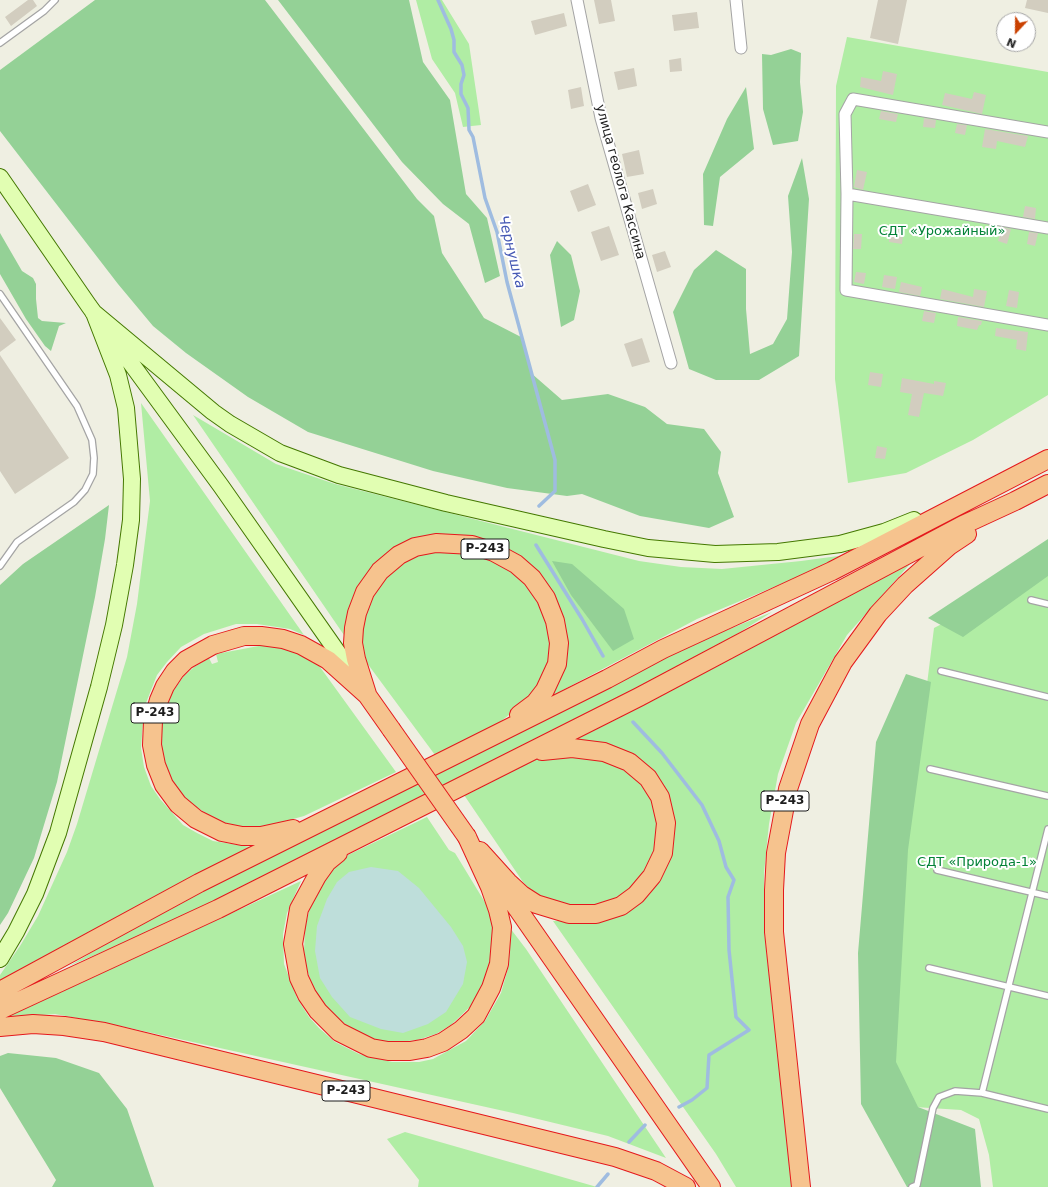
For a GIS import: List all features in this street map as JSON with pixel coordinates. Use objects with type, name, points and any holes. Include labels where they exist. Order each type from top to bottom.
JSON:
[{"type":"highway","points":[[1003,482],[1048,459]]},
{"type":"highway","name":"Р-243","points":[[0,991],[200,883],[663,649],[832,571],[1003,482]]},
{"type":"highway","points":[[1015,501],[1048,484]]},
{"type":"highway","name":"Р-243","points":[[0,1010],[218,909],[639,697],[963,525],[1015,501]]},
{"type":"highway","name":"Р-243","points":[[801,1187],[774,932],[776,853],[788,788],[810,724],[843,662],[878,614],[905,585],[949,546],[1015,501]]},
{"type":"highway","name":"Р-243","points":[[367,695],[356,659],[354,643],[354,628],[357,613],[365,592],[380,571],[399,555],[415,547],[436,543],[472,545],[494,552],[516,564],[532,578],[546,598],[555,621],[559,643],[557,664],[545,690],[535,703],[494,735]]},
{"type":"highway","name":"Р-243","points":[[336,815],[294,829],[262,836],[236,835],[206,826],[178,804],[164,785],[156,765],[152,745],[155,714],[165,686],[175,671],[186,660],[213,645],[244,636],[261,636],[283,639],[315,652],[328,660],[367,695],[711,1187]]},
{"type":"highway","name":"Р-243","points":[[467,837],[508,882],[522,895],[536,904],[554,911],[583,915],[608,912],[621,906],[636,895],[652,876],[663,854],[666,822],[660,797],[648,778],[639,769],[629,762],[612,755],[572,748],[548,749],[517,758]]},
{"type":"highway","name":"Р-243","points":[[357,838],[327,862],[307,891],[299,909],[293,944],[299,978],[307,995],[318,1010],[339,1032],[372,1048],[388,1051],[410,1051],[427,1048],[443,1042],[461,1030],[476,1016],[491,988],[499,964],[502,927],[498,910],[490,887],[467,837]]},
{"type":"highway","name":"Р-243","points":[[0,1027],[49,1025],[104,1032],[615,1157],[656,1171],[686,1187]]},
{"type":"main road","points":[[0,177],[93,312],[118,375],[126,408],[132,479],[131,520],[125,565],[114,625],[99,687],[58,833],[35,894],[16,932],[0,959]]},
{"type":"main road","points":[[93,312],[219,416],[280,453],[339,475],[446,503],[648,548],[715,554],[808,549],[840,544],[884,532],[1003,482]]},
{"type":"main road","name":"Р-243","points":[[93,312],[221,486],[367,695]]},
{"type":"street","name":"улица геолога Кассина","points":[[576,0],[602,118],[670,363]]},
{"type":"street","points":[[736,0],[740,48]]},
{"type":"street","points":[[1048,132],[853,99],[845,114],[846,290],[1048,325]]},
{"type":"street","points":[[846,194],[1048,228]]},
{"type":"lane","points":[[0,43],[44,11],[55,0]]},
{"type":"lane","points":[[0,294],[84,418],[92,440],[94,468],[89,484],[79,496],[17,542],[0,566]]},
{"type":"lane","points":[[1031,600],[1048,604]]},
{"type":"lane","points":[[941,671],[1048,697]]},
{"type":"lane","points":[[930,768],[1048,796]]},
{"type":"lane","points":[[982,1093],[1048,829]]},
{"type":"lane","points":[[937,870],[1048,896]]},
{"type":"lane","points":[[929,968],[1048,996]]},
{"type":"lane","points":[[912,1187],[917,1185],[933,1108],[939,1097],[955,1091],[982,1093],[1048,1109]]},
{"type":"green space","points":[[95,0],[265,0],[417,199],[434,216],[442,253],[484,318],[521,337],[531,373],[562,400],[608,394],[645,407],[667,424],[704,429],[721,452],[718,473],[734,517],[709,528],[640,516],[582,494],[567,496],[507,488],[433,471],[308,432],[248,397],[186,353],[153,326],[118,284],[0,131],[0,70]]},
{"type":"green space","points":[[278,0],[409,0],[423,62],[450,100],[466,194],[487,218],[500,276],[485,283],[469,224],[443,204],[402,162]]},
{"type":"green space","points":[[416,0],[442,0],[469,44],[481,125],[463,127],[455,93],[432,59]]},
{"type":"green space","name":"СДТ «Урожайный»","points":[[847,37],[1048,72],[1048,395],[973,440],[906,473],[848,483],[835,379],[836,86]]},
{"type":"green space","points":[[791,49],[801,53],[800,82],[803,112],[798,141],[773,145],[763,109],[762,54],[771,55]]},
{"type":"green space","points":[[746,87],[754,149],[720,177],[713,226],[704,225],[703,174],[727,119]]},
{"type":"green space","points":[[802,158],[809,199],[799,356],[759,380],[716,380],[689,369],[673,312],[694,270],[716,250],[746,269],[746,309],[750,354],[773,344],[787,319],[792,252],[788,196]]},
{"type":"green space","points":[[0,233],[22,271],[33,278],[36,284],[38,318],[42,321],[66,323],[59,326],[51,351],[45,346],[26,319],[0,274]]},
{"type":"green space","points":[[557,241],[571,255],[580,291],[574,320],[561,327],[550,255]]},
{"type":"green space","points":[[141,403],[304,635],[290,629],[257,624],[236,624],[204,634],[181,647],[167,662],[157,675],[144,708],[141,748],[144,767],[151,786],[160,799],[183,825],[197,833],[213,841],[251,847],[0,984],[0,975],[38,916],[67,852],[77,824],[127,657],[137,604],[150,501]]},
{"type":"green space","points":[[193,415],[276,464],[335,484],[639,561],[681,567],[722,569],[853,554],[697,619],[546,699],[562,623],[490,542],[386,557],[346,638]]},
{"type":"green space","points":[[109,505],[95,597],[57,782],[34,858],[8,913],[0,925],[0,585],[23,564]]},
{"type":"green space","points":[[1048,539],[1048,576],[963,637],[928,618]]},
{"type":"green space","points":[[434,550],[477,554],[514,569],[542,604],[551,638],[549,663],[543,677],[529,699],[500,722],[435,755],[367,663],[361,651],[361,621],[381,580],[405,560]]},
{"type":"green space","points":[[552,561],[572,564],[624,609],[634,639],[613,651],[571,595]]},
{"type":"green space","points":[[910,564],[847,635],[796,723],[778,774],[769,824],[764,873],[764,930],[793,1187],[736,1187],[716,1154],[553,921],[599,921],[629,912],[649,895],[663,874],[669,858],[655,774],[562,743]]},
{"type":"green space","name":"СДТ «Природа-1»","points":[[1048,569],[1048,1187],[993,1187],[989,1155],[979,1119],[961,1110],[884,1105],[899,909],[934,628]]},
{"type":"green space","points":[[772,612],[710,651],[631,694],[166,925],[69,966],[165,909],[699,641]]},
{"type":"green space","points":[[264,645],[286,648],[309,658],[320,667],[396,772],[304,816],[264,827],[231,825],[214,819],[181,796],[169,779],[160,750],[162,720],[172,693],[183,677],[194,667],[209,658],[212,664],[218,662],[216,654]]},
{"type":"green space","points":[[906,674],[931,682],[908,850],[896,1062],[918,1107],[975,1129],[981,1187],[907,1187],[861,1104],[858,953],[876,742]]},
{"type":"green space","points":[[582,754],[628,768],[655,801],[659,834],[652,862],[626,896],[597,907],[554,904],[533,893],[523,882],[462,792],[534,760],[549,756]]},
{"type":"green space","points":[[427,817],[449,850],[455,853],[486,904],[493,924],[493,948],[488,971],[479,993],[471,1006],[451,1025],[436,1034],[417,1040],[399,1042],[382,1041],[367,1037],[351,1029],[325,1007],[314,989],[307,970],[304,951],[305,928],[310,907],[330,869],[346,856]]},
{"type":"green space","points":[[301,881],[287,913],[283,934],[284,964],[297,998],[309,1017],[335,1042],[359,1054],[392,1062],[419,1062],[433,1059],[466,1041],[485,1021],[501,993],[509,965],[510,928],[526,949],[666,1158],[608,1136],[513,1113],[125,1027],[55,1014],[5,1018]]},
{"type":"green space","points":[[8,1053],[56,1058],[99,1073],[127,1109],[154,1187],[52,1187],[56,1180],[0,1088],[0,1056]]},
{"type":"green space","points":[[405,1132],[597,1187],[418,1187],[419,1180],[387,1139]]},
{"type":"shaded area","points":[[371,867],[398,871],[419,888],[451,927],[463,946],[467,962],[463,984],[446,1012],[428,1024],[403,1033],[381,1029],[350,1017],[332,997],[320,978],[315,951],[317,926],[327,899],[337,882],[349,872]]},
{"type":"building","points":[[28,0],[33,0],[37,6],[11,26],[5,17]]},
{"type":"building","points":[[594,0],[611,0],[615,21],[599,24]]},
{"type":"building","points":[[878,0],[907,0],[898,44],[870,38]]},
{"type":"building","points":[[1027,0],[1048,0],[1048,13],[1025,8]]},
{"type":"building","points":[[697,12],[699,28],[674,31],[672,15]]},
{"type":"building","points":[[564,13],[567,26],[535,35],[531,21]]},
{"type":"building","points":[[681,58],[682,71],[670,72],[669,60]]},
{"type":"building","points":[[634,68],[637,86],[618,90],[614,72]]},
{"type":"building","points":[[883,71],[897,74],[893,95],[860,87],[861,77],[881,81]]},
{"type":"building","points":[[581,87],[584,106],[571,109],[568,90]]},
{"type":"building","points":[[974,92],[986,95],[982,114],[942,105],[945,93],[972,99]]},
{"type":"building","points":[[881,111],[898,114],[896,122],[879,119]]},
{"type":"building","points":[[924,118],[936,120],[935,128],[923,127]]},
{"type":"building","points":[[957,124],[967,125],[965,135],[955,133]]},
{"type":"building","points":[[985,129],[1028,136],[1025,147],[997,141],[996,149],[982,147]]},
{"type":"building","points":[[639,150],[644,174],[627,177],[622,154]]},
{"type":"building","points":[[857,170],[867,172],[863,190],[854,187]]},
{"type":"building","points":[[588,184],[596,205],[578,212],[570,191]]},
{"type":"building","points":[[653,189],[657,204],[642,209],[638,193]]},
{"type":"building","points":[[1025,206],[1036,208],[1035,219],[1023,217]]},
{"type":"building","points":[[609,226],[619,255],[601,261],[591,232]]},
{"type":"building","points":[[890,226],[904,227],[902,244],[889,242]]},
{"type":"building","points":[[1002,227],[1011,229],[1007,244],[998,241]]},
{"type":"building","points":[[1029,232],[1038,233],[1035,246],[1027,244]]},
{"type":"building","points":[[854,234],[862,234],[861,249],[853,249]]},
{"type":"building","points":[[665,251],[671,267],[657,272],[652,255]]},
{"type":"building","points":[[856,272],[866,273],[864,284],[854,282]]},
{"type":"building","points":[[884,275],[897,277],[895,289],[882,287]]},
{"type":"building","points":[[901,282],[922,287],[920,296],[899,292]]},
{"type":"building","points":[[942,289],[973,297],[974,289],[987,291],[984,307],[940,299]]},
{"type":"building","points":[[1009,290],[1019,292],[1017,308],[1006,306]]},
{"type":"building","points":[[924,311],[936,313],[934,323],[922,321]]},
{"type":"building","points":[[958,317],[982,321],[981,325],[979,325],[977,330],[957,326]]},
{"type":"building","points":[[0,318],[16,340],[0,352]]},
{"type":"building","points":[[996,328],[1028,332],[1026,351],[1016,349],[1017,340],[995,336]]},
{"type":"building","points":[[642,338],[650,362],[632,367],[624,344]]},
{"type":"building","points":[[0,355],[69,458],[15,494],[0,471]]},
{"type":"building","points":[[870,372],[883,374],[881,387],[868,385]]},
{"type":"building","points":[[902,378],[934,384],[934,381],[946,383],[943,396],[924,393],[919,417],[908,415],[912,394],[900,392]]},
{"type":"building","points":[[877,446],[887,448],[885,459],[875,458]]},
{"type":"waterway","name":"Чернушка","points":[[438,0],[451,29],[454,40],[454,52],[462,65],[464,75],[461,84],[461,94],[468,108],[469,130],[473,137],[485,198],[497,232],[507,282],[555,460],[555,491],[539,506]]},
{"type":"waterway","points":[[536,545],[603,656]]},
{"type":"waterway","points":[[633,722],[662,753],[702,805],[719,841],[726,867],[734,880],[728,897],[729,950],[736,1017],[749,1030],[709,1055],[707,1088],[692,1100],[679,1107]]},
{"type":"waterway","points":[[629,1142],[645,1125]]},
{"type":"waterway","points":[[597,1187],[608,1174]]}]
